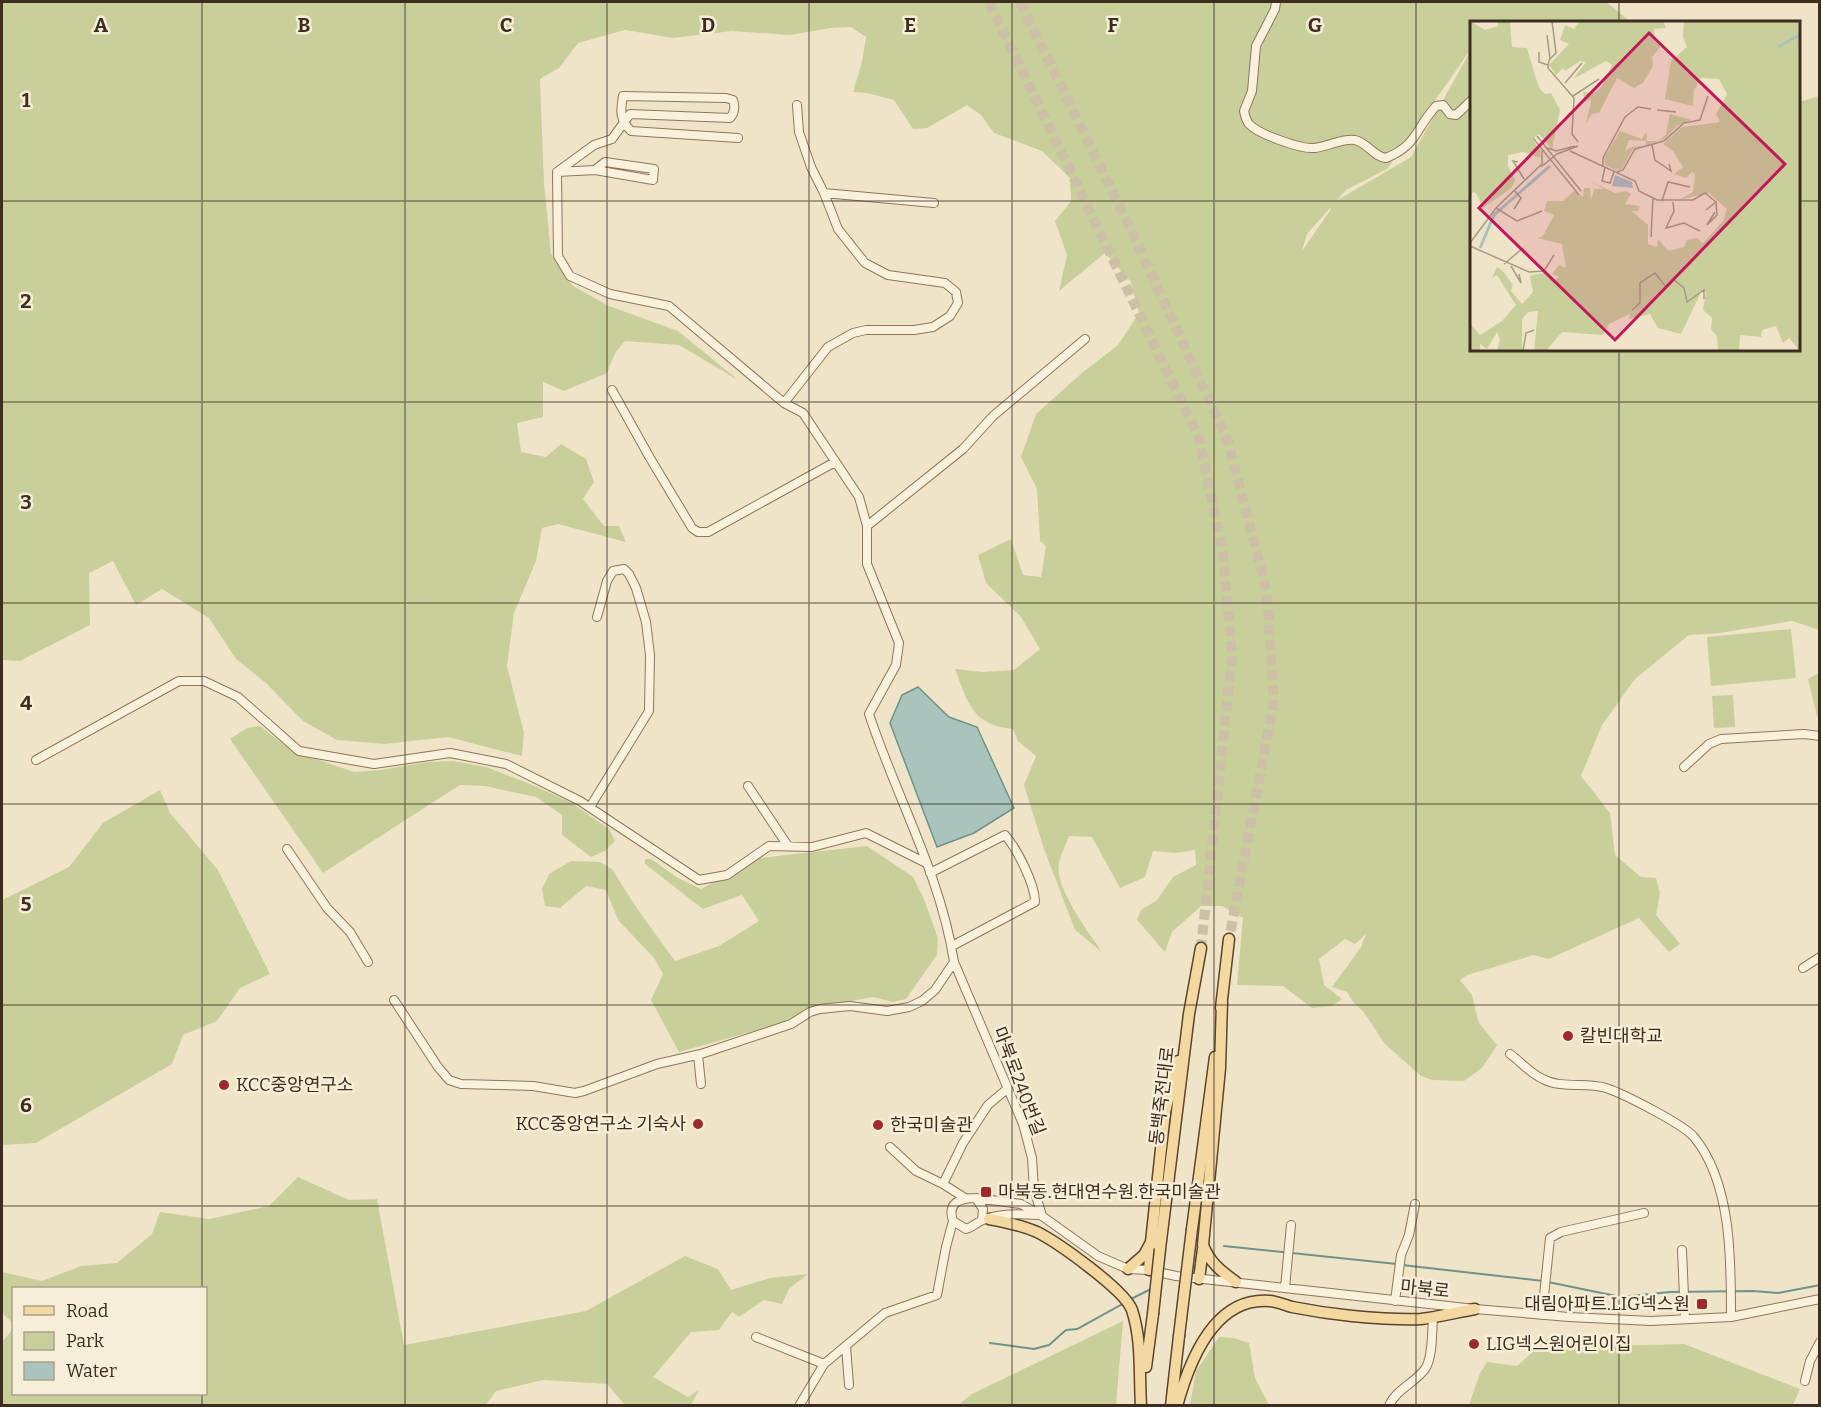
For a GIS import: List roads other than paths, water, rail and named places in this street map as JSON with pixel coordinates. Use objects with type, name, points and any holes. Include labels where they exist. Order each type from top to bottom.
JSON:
[{"type":"main road","points":[[1171,1406],[1229,939]]},
{"type":"main road","name":"동백죽전대로","points":[[1156,1245],[1189,1014],[1201,948]]},
{"type":"main road","points":[[1199,1279],[1220,1068],[1222,1002]]},
{"type":"main road","points":[[985,1219],[1016,1223],[1040,1233],[1119,1291],[1131,1308],[1140,1351],[1141,1406]]},
{"type":"main road","points":[[1128,1269],[1156,1245]]},
{"type":"main road","points":[[1149,1270],[1156,1245]]},
{"type":"main road","points":[[1141,1406],[1153,1314],[1156,1245]]},
{"type":"main road","points":[[1203,1245],[1207,1257],[1214,1265],[1236,1282]]},
{"type":"main road","points":[[1177,1406],[1183,1382],[1202,1342],[1223,1316],[1254,1302],[1270,1301],[1351,1316],[1420,1319],[1475,1309]]},
{"type":"street","points":[[1276,2],[1275,9],[1256,46],[1252,90],[1244,111],[1249,123],[1265,134],[1310,148],[1354,140],[1364,143],[1380,157],[1386,158],[1409,146],[1425,119],[1436,106],[1443,105],[1450,114],[1456,116],[1470,102]]},
{"type":"street","points":[[557,172],[594,145],[612,138],[623,123],[630,114],[730,118],[733,115],[735,104],[733,100],[726,98],[623,96],[620,110],[623,123],[631,131],[738,138]]},
{"type":"street","points":[[784,403],[828,347],[853,333],[866,330],[914,330],[933,327],[950,316],[958,303],[956,292],[945,283],[888,275],[865,263],[838,230],[811,167],[800,132],[797,105]]},
{"type":"street","points":[[557,172],[595,170],[653,180],[654,170],[605,162],[595,170]]},
{"type":"street","name":"마북로240번길","points":[[557,172],[558,256],[570,276],[610,294],[669,306],[784,403],[803,413],[859,496],[867,526],[867,564],[899,643],[896,665],[869,714],[930,873],[954,962],[1023,1124],[1032,1158],[1034,1189],[1042,1216]]},
{"type":"street","points":[[824,193],[934,203]]},
{"type":"street","points":[[867,526],[963,448],[993,416],[1085,339]]},
{"type":"street","points":[[612,390],[692,528],[698,532],[708,532],[835,462]]},
{"type":"street","points":[[590,807],[649,711],[650,655],[646,622],[636,588],[624,569],[613,572],[607,581],[597,617]]},
{"type":"street","points":[[36,760],[179,681],[204,681],[238,697],[299,751],[374,764],[450,753],[506,764],[590,807],[699,880],[727,875],[769,846],[813,847],[866,833],[926,863]]},
{"type":"street","points":[[1684,767],[1709,744],[1721,739],[1804,734],[1820,736]]},
{"type":"street","points":[[748,786],[788,846]]},
{"type":"street","points":[[930,873],[1005,835],[1012,842],[1035,892],[1035,902],[951,946]]},
{"type":"street","points":[[287,849],[327,908],[350,932],[368,962]]},
{"type":"street","points":[[1803,968],[1820,957]]},
{"type":"street","points":[[394,1000],[449,1080],[461,1084],[533,1086],[575,1093],[657,1064],[698,1055],[791,1024],[810,1012],[820,1009],[850,1006],[887,1011],[909,1007],[922,1001],[935,990],[954,962]]},
{"type":"street","points":[[1510,1054],[1543,1079],[1604,1088],[1663,1116],[1693,1136],[1712,1168],[1727,1219],[1731,1317]]},
{"type":"street","points":[[698,1055],[701,1084]]},
{"type":"street","points":[[943,1184],[963,1143],[988,1105],[1007,1089]]},
{"type":"street","points":[[890,1147],[916,1172],[943,1184],[965,1198]]},
{"type":"street","points":[[799,1406],[824,1364],[885,1313],[937,1295],[953,1221],[952,1206],[957,1200],[976,1198],[983,1209],[985,1219]]},
{"type":"street","name":"마북로","points":[[976,1198],[1021,1204],[1042,1216],[1098,1256],[1128,1269],[1149,1270],[1199,1279],[1475,1309],[1651,1321],[1731,1317],[1820,1299]]},
{"type":"street","points":[[1395,1301],[1401,1259],[1415,1204]]},
{"type":"street","points":[[1542,1315],[1550,1238],[1561,1232],[1644,1213]]},
{"type":"street","points":[[953,1221],[966,1229],[985,1219],[1016,1214],[1042,1216]]},
{"type":"street","points":[[1285,1288],[1291,1225]]},
{"type":"street","points":[[1682,1250],[1685,1319]]},
{"type":"street","points":[[1389,1406],[1396,1394],[1427,1367],[1431,1349],[1433,1317]]},
{"type":"street","points":[[756,1337],[824,1364]]},
{"type":"street","points":[[1805,1381],[1810,1361],[1820,1342]]},
{"type":"street","points":[[846,1346],[849,1385]]},
{"type":"water","points":[[918,687],[949,717],[977,727],[1014,808],[974,833],[937,847],[890,723],[902,695]]},
{"type":"waterway","points":[[1224,1246],[1397,1264]]},
{"type":"waterway","points":[[1402,1265],[1543,1281]]},
{"type":"waterway","points":[[1548,1282],[1621,1297],[1670,1292],[1778,1293],[1820,1285]]},
{"type":"waterway","points":[[1129,1300],[1151,1289]]},
{"type":"waterway","points":[[990,1343],[1034,1349],[1049,1345],[1066,1330],[1077,1329],[1124,1303]]},
{"type":"tunnel","points":[[989,2],[1199,438],[1223,553],[1232,657],[1201,948]]},
{"type":"tunnel","points":[[1020,2],[1133,234],[1228,441],[1267,593],[1274,701],[1229,939]]},
{"type":"place","name":"칼빈대학교","points":[[1568,1036]]},
{"type":"place","name":"KCC중앙연구소","points":[[224,1085]]},
{"type":"place","name":"KCC중앙연구소 기숙사","points":[[698,1124]]},
{"type":"place","name":"한국미술관","points":[[878,1125]]},
{"type":"place","name":"마북동.현대연수원.한국미술관","points":[[986,1192]]},
{"type":"place","name":"대림아파트.LIG넥스원","points":[[1702,1304]]},
{"type":"place","name":"LIG넥스원어린이집","points":[[1474,1344]]}]
